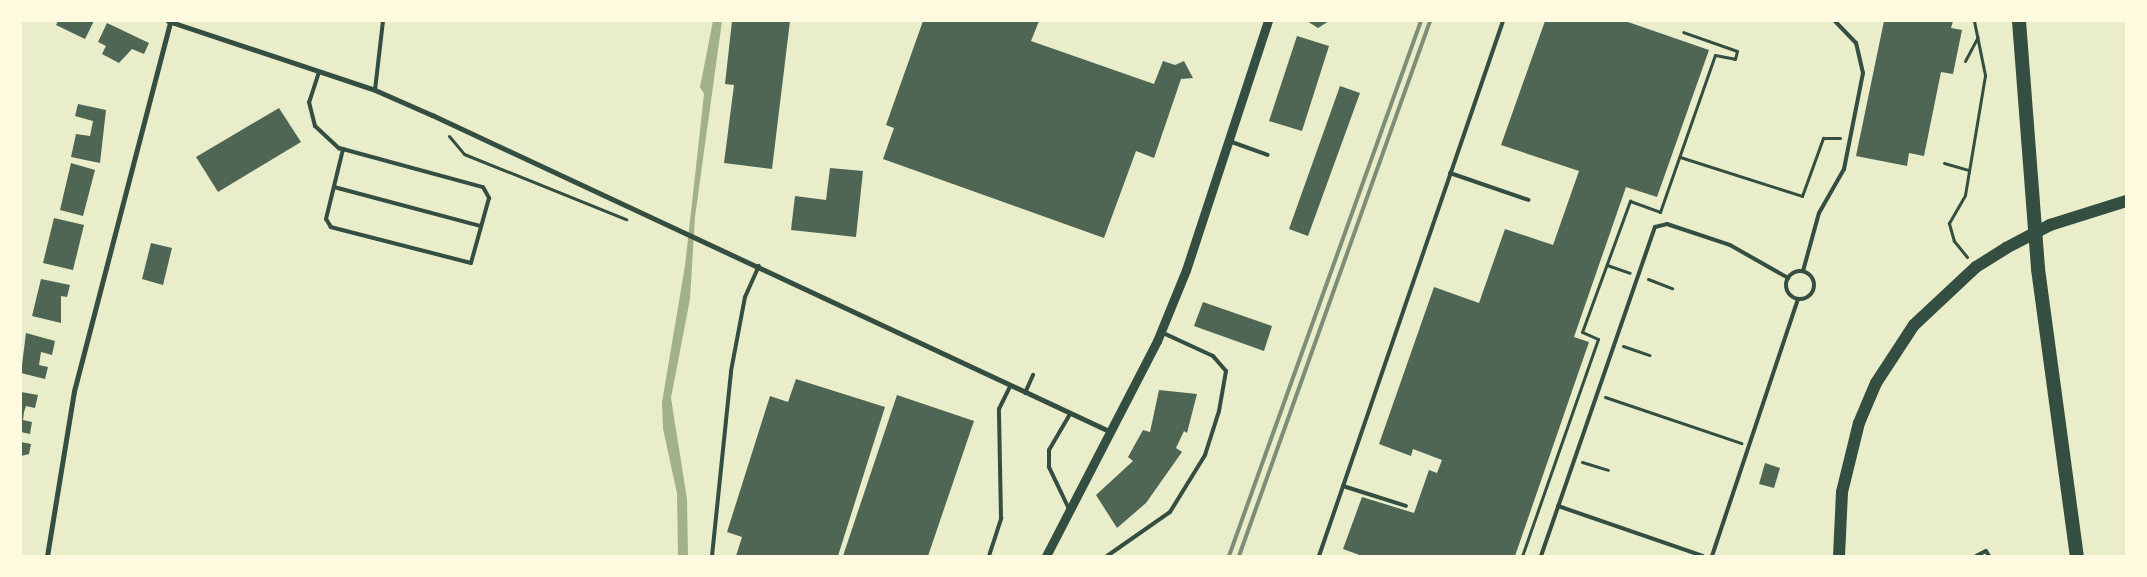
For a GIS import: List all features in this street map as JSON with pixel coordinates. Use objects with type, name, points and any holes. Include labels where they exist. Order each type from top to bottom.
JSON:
[{"type":"highway","points":[[2019,21],[2038,269],[2078,556]]},
{"type":"main road","points":[[1839,556],[1842,492],[1850,453],[1876,383],[1927,310],[1976,267],[2020,240],[2079,214],[2126,201]]},
{"type":"street","points":[[1048,555],[1069,509],[1161,332],[1229,141],[1268,21]]},
{"type":"street","points":[[46,556],[74,391],[169,22],[375,90],[432,115],[654,222],[760,266],[1010,386],[1109,431]]},
{"type":"lane","points":[[375,90],[384,21]]},
{"type":"lane","points":[[1319,556],[1503,21]]},
{"type":"lane","points":[[1788,278],[1803,271],[1819,213],[1844,169],[1850,138],[1863,64],[1856,43],[1836,21]]},
{"type":"lane","points":[[320,72],[309,102],[315,126],[343,150],[483,187],[488,198],[471,263],[464,264],[331,227],[326,220],[343,150]]},
{"type":"lane","points":[[1229,141],[1268,155]]},
{"type":"lane","points":[[1450,172],[1529,200]]},
{"type":"lane","points":[[334,186],[481,226]]},
{"type":"lane","points":[[1541,556],[1658,224],[1730,245],[1788,278]]},
{"type":"lane","points":[[712,556],[731,371],[745,297],[760,266]]},
{"type":"lane","points":[[1798,299],[1807,297],[1814,285],[1803,271]]},
{"type":"lane","points":[[1788,278],[1787,290],[1798,299]]},
{"type":"lane","points":[[1712,556],[1798,299]]},
{"type":"lane","points":[[1107,556],[1170,512],[1205,455],[1219,411],[1226,371],[1213,356],[1161,332]]},
{"type":"lane","points":[[1025,393],[1033,375]]},
{"type":"lane","points":[[988,556],[1002,518],[999,409],[1010,386]]},
{"type":"lane","points":[[1069,509],[1055,482],[1049,450],[1070,414]]},
{"type":"lane","points":[[1343,486],[1406,506]]},
{"type":"lane","points":[[1558,506],[1703,556]]},
{"type":"lane","points":[[1976,556],[1986,551],[1989,556]]},
{"type":"path","points":[[1957,246],[1949,223],[1965,195],[1985,75],[1979,36],[1974,21]]},
{"type":"path","points":[[1528,554],[1522,554],[1598,339],[1582,332],[1630,201],[1660,212],[1715,56],[1736,59],[1737,50],[1683,32]]},
{"type":"path","points":[[1965,61],[1979,36]]},
{"type":"path","points":[[432,115],[464,154],[619,218],[654,222]]},
{"type":"path","points":[[1680,157],[1802,196],[1823,138],[1850,138]]},
{"type":"path","points":[[1944,163],[1969,170]]},
{"type":"path","points":[[1581,389],[1749,445]]},
{"type":"shaded area","points":[[713,21],[722,21],[695,217],[690,299],[671,398],[687,499],[688,556],[678,556],[677,493],[663,429],[662,402],[685,266],[704,94],[700,87]]},
{"type":"building","points":[[58,21],[94,21],[85,39],[56,25]]},
{"type":"building","points":[[732,21],[790,21],[772,169],[724,163],[734,85],[725,84]]},
{"type":"building","points":[[923,21],[1039,21],[1031,41],[1154,84],[1163,61],[1175,65],[1184,61],[1193,78],[1181,79],[1154,158],[1136,151],[1104,238],[883,159],[894,128],[886,125]]},
{"type":"building","points":[[1307,21],[1329,21],[1318,28]]},
{"type":"building","points":[[1545,21],[1625,21],[1709,50],[1657,197],[1626,187],[1574,337],[1589,342],[1515,556],[1362,556],[1343,549],[1362,497],[1414,513],[1429,470],[1437,473],[1442,460],[1413,449],[1411,456],[1379,444],[1434,287],[1479,303],[1505,229],[1553,245],[1579,171],[1501,145]]},
{"type":"building","points":[[1884,21],[1953,21],[1951,28],[1962,30],[1953,74],[1941,72],[1924,156],[1909,153],[1907,166],[1856,156]]},
{"type":"building","points":[[107,23],[149,43],[144,54],[132,49],[119,63],[102,54],[106,46],[98,42]]},
{"type":"building","points":[[1297,36],[1329,46],[1302,131],[1269,121]]},
{"type":"building","points":[[1340,86],[1360,93],[1308,236],[1289,229]]},
{"type":"building","points":[[78,104],[106,110],[100,163],[71,157],[76,134],[90,136],[93,121],[75,116]]},
{"type":"building","points":[[279,108],[301,142],[218,192],[196,157]]},
{"type":"building","points":[[71,163],[95,170],[83,216],[60,210]]},
{"type":"building","points":[[830,168],[863,171],[856,237],[791,230],[795,196],[826,200]]},
{"type":"building","points":[[54,218],[84,225],[73,270],[43,263]]},
{"type":"building","points":[[151,243],[172,248],[163,285],[142,279]]},
{"type":"building","points":[[41,279],[70,285],[67,297],[61,296],[61,323],[32,316]]},
{"type":"building","points":[[1203,302],[1272,326],[1264,351],[1194,326]]},
{"type":"building","points":[[26,333],[55,341],[52,355],[41,352],[39,365],[48,367],[45,379],[21,373]]},
{"type":"building","points":[[796,379],[885,407],[838,556],[736,556],[742,537],[727,532],[770,396],[788,402]]},
{"type":"building","points":[[1159,390],[1197,394],[1187,433],[1184,431],[1176,448],[1182,452],[1146,503],[1117,528],[1096,495],[1133,461],[1128,457],[1143,430],[1150,432]]},
{"type":"building","points":[[21,392],[38,395],[35,408],[26,406],[24,412],[23,420],[32,422],[30,434],[21,432]]},
{"type":"building","points":[[897,395],[974,421],[928,556],[843,556]]},
{"type":"building","points":[[21,442],[31,444],[29,454],[21,456]]},
{"type":"building","points":[[1765,463],[1780,468],[1774,488],[1759,484]]},
{"type":"railway","points":[[1229,556],[1421,21]]},
{"type":"railway","points":[[1239,556],[1430,21]]}]
